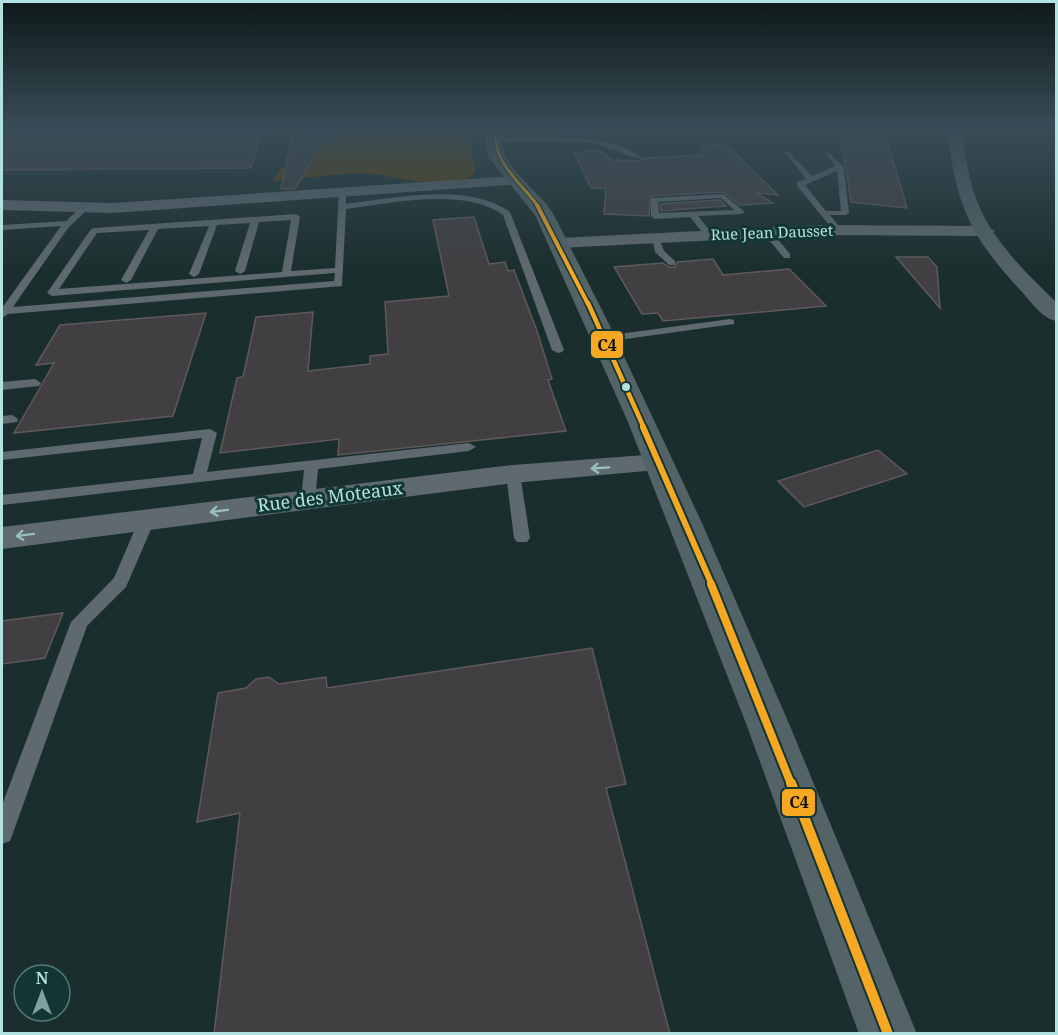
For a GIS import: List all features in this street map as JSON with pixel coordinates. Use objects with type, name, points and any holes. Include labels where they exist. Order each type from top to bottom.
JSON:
[{"type":"street","points":[[510,176],[538,205],[559,243],[604,339],[751,677],[888,1034]]},
{"type":"street","points":[[962,176],[972,209],[986,231],[1028,287],[1056,314]]},
{"type":"street","points":[[2,205],[85,208],[342,200],[515,181]]},
{"type":"street","name":"Rue Jean Dausset","points":[[559,243],[838,230],[986,231]]},
{"type":"street","name":"Rue des Moteaux","points":[[2,538],[513,474],[658,463]]},
{"type":"lane","points":[[808,176],[811,180]]},
{"type":"lane","points":[[819,176],[800,184],[838,230]]},
{"type":"lane","points":[[824,213],[845,213],[841,176]]},
{"type":"lane","points":[[723,196],[741,212],[721,213],[692,214],[655,216],[654,200],[723,196]]},
{"type":"lane","points":[[3,313],[339,284],[342,200],[475,198],[501,206],[507,214],[558,350]]},
{"type":"lane","points":[[3,313],[69,223],[85,208]]},
{"type":"lane","points":[[692,214],[710,236]]},
{"type":"lane","points":[[286,274],[296,217],[94,231],[52,294],[339,270]]},
{"type":"lane","points":[[240,271],[255,220]]},
{"type":"lane","points":[[2,227],[69,223]]},
{"type":"lane","points":[[194,274],[214,223]]},
{"type":"lane","points":[[126,280],[155,227]]},
{"type":"lane","points":[[768,233],[786,256]]},
{"type":"lane","points":[[655,238],[660,252],[672,263]]},
{"type":"lane","points":[[604,339],[730,322]]},
{"type":"lane","points":[[2,386],[35,383]]},
{"type":"lane","points":[[2,456],[210,433],[199,477]]},
{"type":"lane","points":[[2,500],[469,447]]},
{"type":"lane","points":[[308,500],[311,465]]},
{"type":"lane","points":[[513,474],[522,538]]},
{"type":"lane","points":[[2,833],[80,622],[120,582],[147,520]]},
{"type":"shaded area","points":[[275,176],[316,176],[272,181]]},
{"type":"shaded area","points":[[386,176],[470,176],[454,182],[421,182]]},
{"type":"building","points":[[284,176],[302,176],[295,189],[281,189]]},
{"type":"building","points":[[585,176],[759,176],[778,195],[756,193],[773,203],[740,205],[723,192],[651,196],[649,216],[604,214],[606,188],[591,188]]},
{"type":"building","points":[[847,176],[898,176],[907,208],[851,202]]},
{"type":"building","points":[[720,200],[726,206],[661,211],[660,204]]},
{"type":"building","points":[[474,217],[489,264],[505,262],[508,271],[514,270],[537,331],[552,379],[548,380],[566,431],[338,455],[339,439],[220,453],[237,378],[243,377],[256,317],[313,312],[308,371],[370,364],[370,356],[388,354],[385,302],[449,296],[433,220]]},
{"type":"building","points":[[896,257],[928,257],[937,267],[940,308]]},
{"type":"building","points":[[713,259],[723,275],[789,269],[826,306],[663,321],[658,313],[642,314],[614,267],[663,263],[669,267],[675,267],[677,262]]},
{"type":"building","points":[[206,313],[173,416],[14,433],[54,363],[36,365],[60,325]]},
{"type":"building","points":[[878,450],[907,474],[804,507],[778,481]]},
{"type":"building","points":[[63,613],[45,658],[2,664],[2,621]]},
{"type":"building","points":[[592,648],[626,784],[606,788],[670,1034],[214,1034],[240,813],[197,822],[218,693],[246,688],[256,679],[269,677],[279,684],[326,677],[327,688]]},
{"type":"transit line","name":"C4","points":[[511,176],[544,215],[597,322],[686,523],[769,726],[888,1034]]}]
